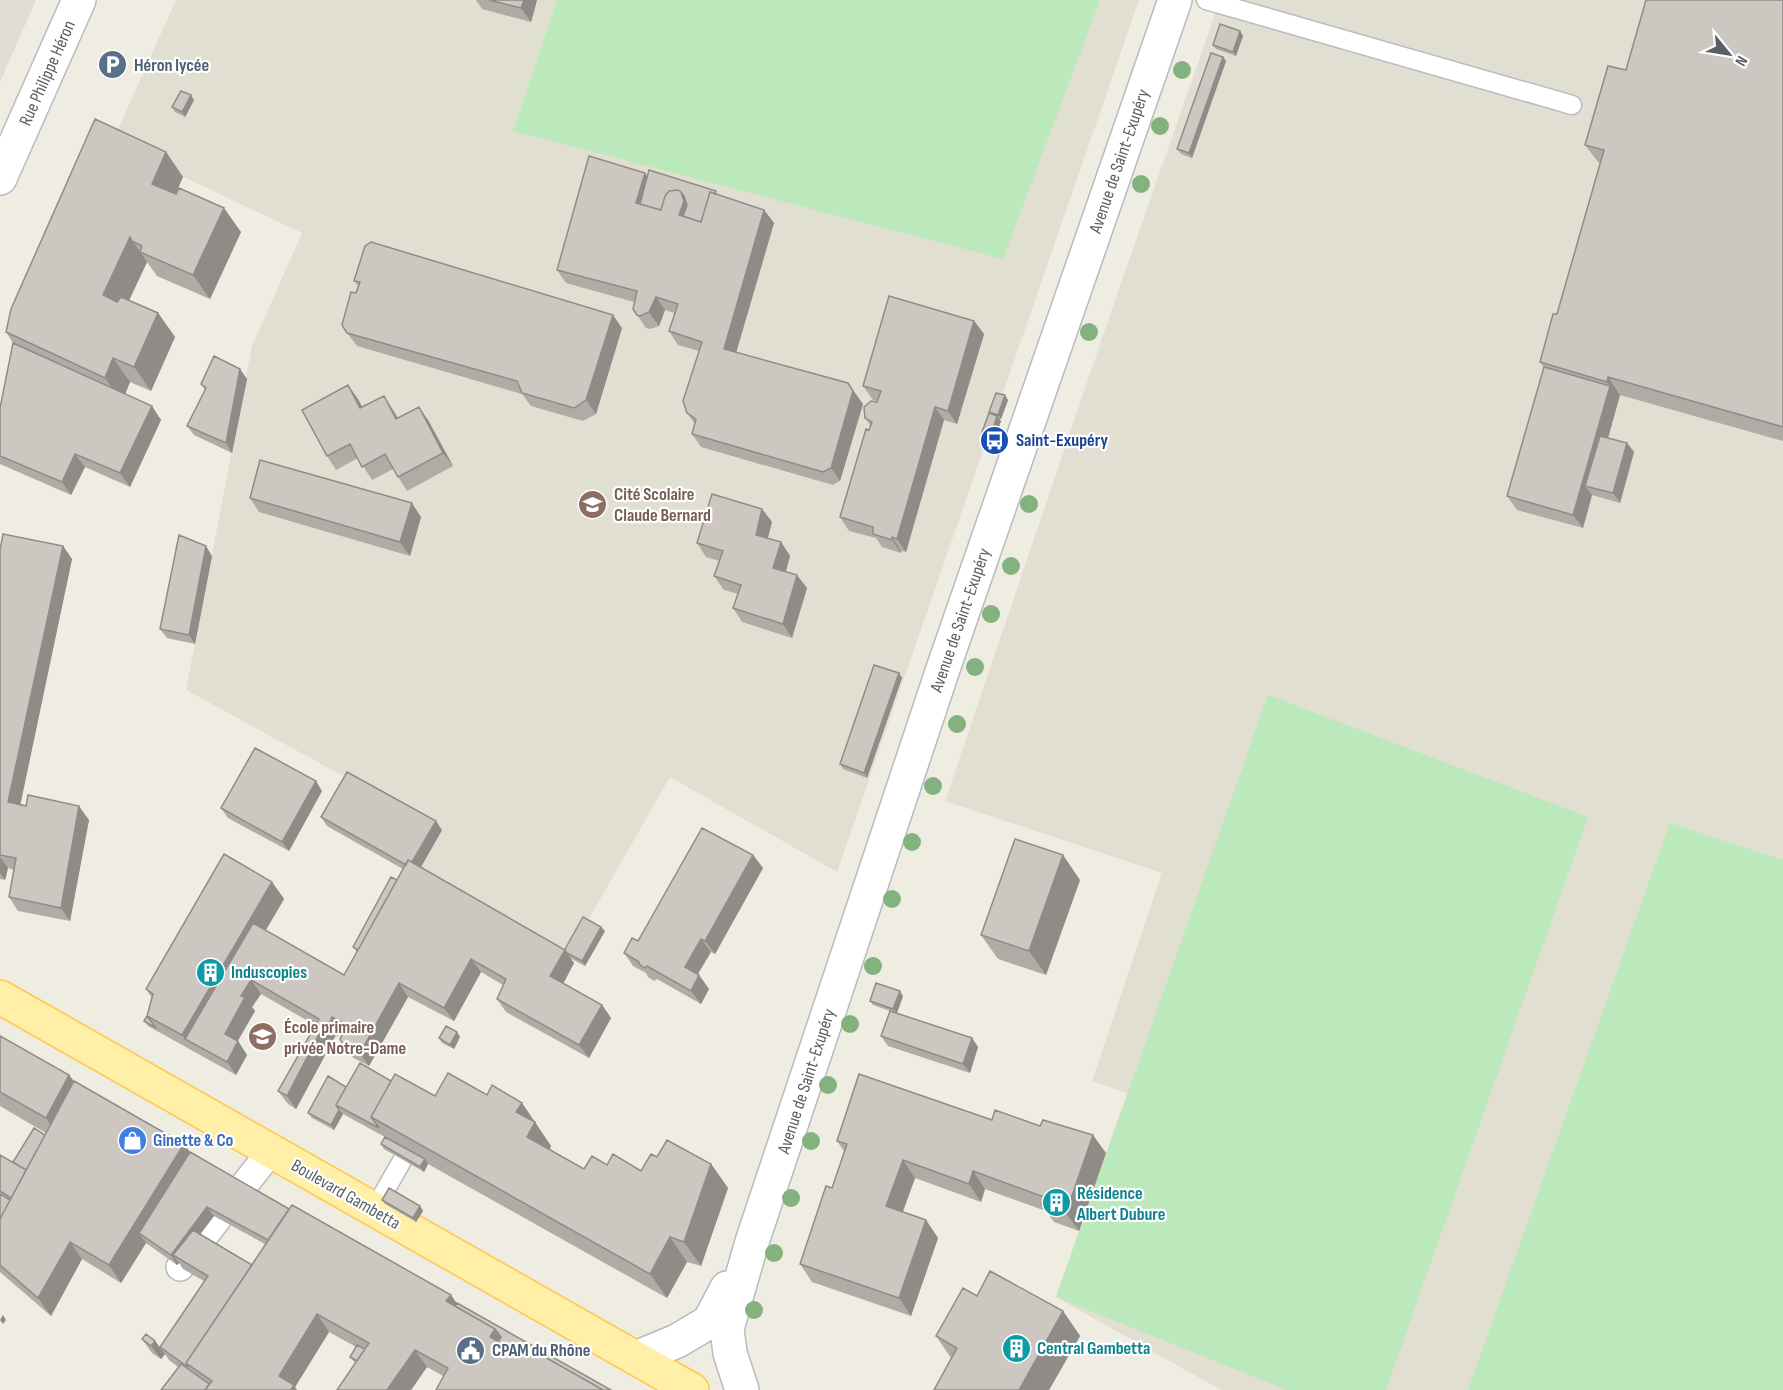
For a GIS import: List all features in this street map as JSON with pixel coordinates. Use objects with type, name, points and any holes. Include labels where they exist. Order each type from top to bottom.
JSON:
[{"type":"main road","name":"Boulevard Gambetta","points":[[0,997],[692,1390]]},
{"type":"street","name":"Rue Philippe Héron","points":[[0,178],[79,0]]},
{"type":"street","name":"Avenue de Saint-Exupéry","points":[[742,1390],[730,1353],[728,1329],[752,1242],[948,655],[1175,0]]},
{"type":"street","points":[[242,1188],[272,1151]]},
{"type":"street","points":[[180,1267],[218,1218]]},
{"type":"street","name":"Avenue de Saint-Exupéry","points":[[636,1358],[677,1341],[709,1322],[752,1242]]},
{"type":"lane","points":[[1206,0],[1572,105]]},
{"type":"lane","points":[[374,1210],[403,1160]]},
{"type":"shaded area","points":[[0,0],[36,0],[0,82]]},
{"type":"shaded area","name":"Cité Scolaire Claude Bernard","points":[[176,0],[1139,0],[837,872],[670,777],[566,959],[418,874],[442,830],[186,690],[252,346],[302,233],[112,143]]},
{"type":"shaded area","points":[[1220,0],[1783,0],[1783,1390],[1221,1390],[1056,1297],[1127,1093],[1092,1081],[1162,873],[945,801],[1112,309]]},
{"type":"green space","points":[[557,0],[1100,0],[1003,259],[513,131]]},
{"type":"green space","points":[[1268,695],[1588,817],[1386,1390],[1287,1390],[1056,1297]]},
{"type":"green space","points":[[1670,823],[1783,860],[1783,1390],[1468,1390]]},
{"type":"building","points":[[489,0],[524,0],[521,8]]},
{"type":"building","points":[[1646,0],[1783,0],[1783,427],[1608,377],[1607,382],[1540,362],[1553,314],[1557,314],[1604,150],[1585,145],[1608,66],[1626,70]]},
{"type":"building","points":[[1220,24],[1240,31],[1233,52],[1213,45]]},
{"type":"building","points":[[1211,53],[1223,57],[1189,153],[1177,149]]},
{"type":"building","points":[[181,91],[191,95],[182,112],[172,107]]},
{"type":"building","points":[[95,119],[166,152],[152,184],[176,194],[179,188],[224,208],[193,275],[140,252],[142,246],[132,241],[130,237],[103,295],[117,302],[121,297],[158,313],[134,367],[113,358],[105,378],[6,332],[11,309]]},
{"type":"building","points":[[589,156],[645,173],[636,203],[661,210],[669,191],[678,190],[684,201],[679,215],[701,222],[710,192],[764,210],[724,349],[848,383],[853,391],[831,468],[823,472],[692,434],[696,419],[687,413],[683,401],[702,342],[669,331],[678,304],[656,297],[649,312],[640,316],[633,309],[637,291],[557,270]]},
{"type":"building","points":[[649,170],[716,191],[715,194],[710,192],[701,222],[683,216],[687,205],[684,196],[678,190],[669,191],[661,210],[640,204]]},
{"type":"building","points":[[371,242],[613,315],[586,400],[574,408],[522,393],[517,381],[347,333],[342,325],[351,292],[356,293],[360,282],[354,281],[365,246]]},
{"type":"building","points":[[889,296],[974,321],[948,411],[935,407],[897,539],[892,537],[892,540],[873,534],[873,527],[840,517],[866,429],[869,430],[872,422],[865,418],[864,407],[871,401],[877,402],[881,391],[863,386]]},
{"type":"building","points":[[13,343],[152,406],[120,473],[75,454],[62,482],[0,456],[0,408]]},
{"type":"building","points":[[214,356],[240,369],[226,443],[187,426],[206,388],[201,384]]},
{"type":"building","points":[[1544,367],[1610,386],[1573,515],[1507,496]]},
{"type":"building","points":[[348,385],[360,408],[384,396],[396,419],[419,407],[443,453],[398,477],[385,454],[362,467],[350,444],[327,456],[302,410]]},
{"type":"building","points":[[996,393],[1005,395],[998,415],[989,412]]},
{"type":"building","points":[[989,413],[997,416],[991,435],[982,432]]},
{"type":"building","points":[[1600,436],[1627,443],[1613,493],[1585,486]]},
{"type":"building","points":[[260,460],[412,503],[400,542],[250,498]]},
{"type":"building","points":[[712,494],[762,509],[756,535],[781,542],[773,568],[797,575],[783,624],[733,608],[741,585],[714,576],[723,551],[697,543]]},
{"type":"building","points":[[3,534],[63,546],[8,802],[26,806],[28,795],[79,806],[61,908],[9,897],[16,858],[0,855],[0,550]]},
{"type":"building","points":[[179,535],[206,546],[189,635],[160,629]]},
{"type":"building","points":[[874,665],[899,673],[864,773],[840,764]]},
{"type":"building","points":[[255,748],[316,781],[282,842],[221,808]]},
{"type":"building","points":[[347,772],[436,821],[412,862],[408,860],[406,865],[321,817]]},
{"type":"building","points":[[702,828],[753,855],[705,941],[701,939],[685,967],[699,975],[691,991],[647,966],[645,968],[624,953],[632,938],[638,941]]},
{"type":"building","points":[[1015,839],[1063,855],[1029,951],[981,935]]},
{"type":"building","name":"Induscopies","points":[[224,854],[272,882],[182,1035],[147,1016],[153,994],[146,989]]},
{"type":"building","points":[[408,860],[565,950],[550,976],[602,1005],[579,1045],[497,999],[506,979],[471,959],[444,1008],[399,983],[360,1053],[342,1043],[340,1039],[347,1025],[332,1017],[330,1022],[325,1023],[287,1096],[278,1091],[319,1019],[251,980],[241,996],[245,997],[225,1034],[238,1041],[227,1062],[185,1039],[253,923],[344,975]]},
{"type":"building","points":[[391,877],[397,880],[358,950],[353,947]]},
{"type":"building","points":[[583,917],[601,927],[582,961],[564,951]]},
{"type":"building","points":[[876,983],[900,991],[893,1009],[870,1001]]},
{"type":"building","points":[[890,1011],[972,1038],[963,1064],[881,1036]]},
{"type":"building","points":[[147,1016],[156,1028],[144,1021]]},
{"type":"building","points":[[446,1026],[457,1032],[450,1045],[439,1038]]},
{"type":"building","points":[[0,1036],[69,1075],[46,1118],[0,1092]]},
{"type":"building","points":[[360,1063],[391,1081],[371,1117],[379,1128],[336,1105]]},
{"type":"building","points":[[448,1073],[487,1095],[492,1085],[522,1103],[516,1112],[535,1122],[527,1137],[584,1169],[592,1156],[607,1165],[613,1154],[641,1171],[651,1154],[657,1157],[667,1140],[711,1164],[684,1242],[670,1237],[650,1274],[371,1117],[395,1074],[435,1096]]},
{"type":"building","name":"Résidence Albert Dubure","points":[[859,1074],[992,1120],[995,1110],[1040,1126],[1043,1120],[1093,1135],[1066,1213],[1041,1204],[1044,1197],[973,1171],[969,1184],[903,1160],[886,1206],[926,1220],[899,1298],[800,1264],[826,1186],[832,1188],[847,1144],[837,1141]]},
{"type":"building","points":[[328,1076],[346,1087],[336,1105],[339,1110],[331,1125],[308,1113]]},
{"type":"building","points":[[74,1081],[184,1144],[109,1265],[70,1242],[38,1298],[0,1265],[0,1219]]},
{"type":"building","points":[[34,1128],[45,1135],[26,1170],[13,1162]]},
{"type":"building","points":[[385,1137],[425,1159],[420,1167],[381,1144]]},
{"type":"building","points":[[190,1152],[289,1209],[268,1240],[207,1207],[171,1255],[139,1233]]},
{"type":"building","points":[[0,1155],[26,1170],[11,1198],[0,1191]]},
{"type":"building","points":[[389,1188],[420,1206],[413,1218],[382,1200]]},
{"type":"building","points":[[0,1194],[10,1200],[0,1219]]},
{"type":"building","points":[[292,1205],[451,1295],[446,1301],[495,1329],[490,1337],[524,1356],[529,1348],[603,1390],[436,1390],[448,1368],[415,1350],[387,1390],[337,1390],[369,1343],[317,1314],[279,1376],[294,1385],[291,1390],[205,1390],[212,1381],[186,1363]]},
{"type":"building","points":[[193,1230],[252,1265],[186,1363],[188,1367],[160,1347],[208,1276],[173,1255]]},
{"type":"building","points":[[990,1271],[1063,1311],[1019,1390],[934,1390],[957,1348],[936,1336],[963,1288],[977,1296]]},
{"type":"building","points":[[457,1303],[611,1390],[603,1390],[529,1348],[524,1356],[498,1342],[501,1337],[495,1329],[455,1306]]},
{"type":"building","points":[[146,1334],[155,1341],[151,1346],[142,1339]]},
{"type":"building","points":[[357,1345],[365,1349],[357,1361],[350,1357]]},
{"type":"building","points":[[181,1364],[209,1384],[205,1390],[161,1390]]},
{"type":"place","name":"Héron lycée","points":[[113,65]]},
{"type":"place","name":"Saint-Exupéry","points":[[995,440]]},
{"type":"place","name":"Cité Scolaire Claude Bernard","points":[[593,504]]},
{"type":"place","name":"Induscopies","points":[[210,972]]},
{"type":"place","name":"École primaire privée Notre-Dame","points":[[263,1037]]},
{"type":"place","name":"Ginette & Co","points":[[132,1140]]},
{"type":"place","name":"Résidence Albert Dubure","points":[[1056,1203]]},
{"type":"place","name":"Central Gambetta","points":[[1016,1348]]},
{"type":"place","name":"CPAM du Rhône","points":[[471,1350]]}]
